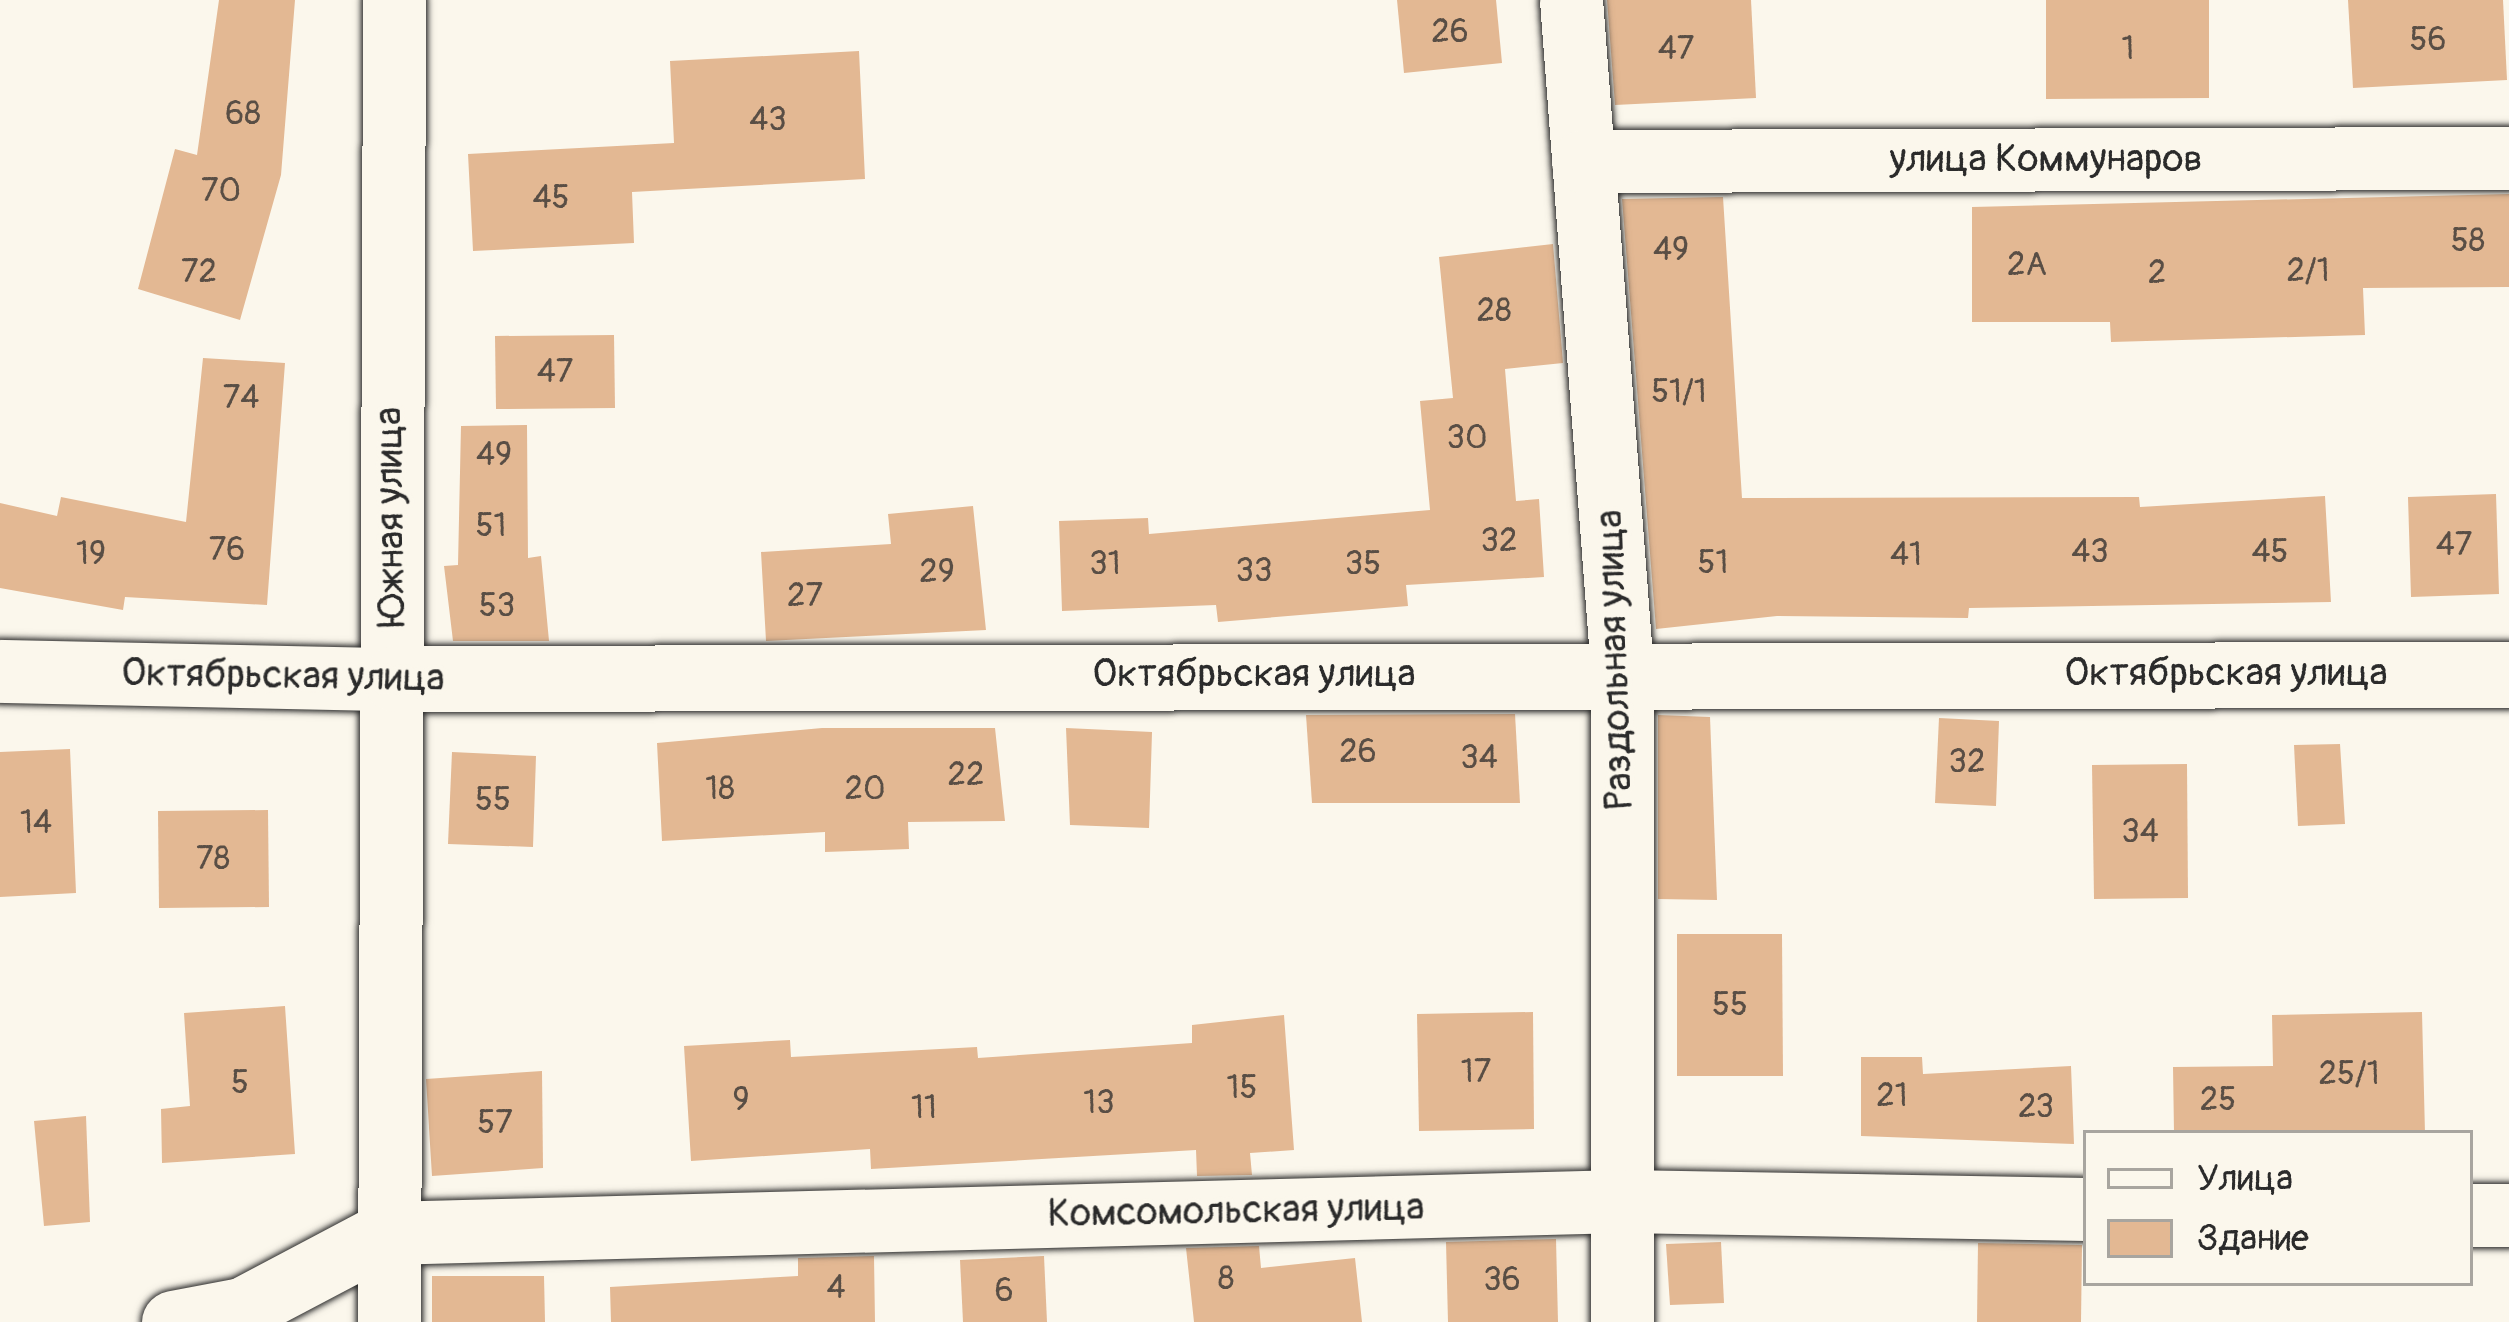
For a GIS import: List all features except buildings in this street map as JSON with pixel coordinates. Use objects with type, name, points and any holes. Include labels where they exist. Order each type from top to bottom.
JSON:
[{"type":"street","name":"Южная улица","points":[[389,1322],[386,1233],[396,680],[394,0]]},
{"type":"street","name":"Раздольная улица","points":[[1571,0],[1622,671],[1622,1322]]},
{"type":"street","name":"улица Коммунаров","points":[[1583,161],[2509,158]]},
{"type":"street","name":"Октябрьская улица","points":[[0,671],[396,680],[1622,671],[2509,675]]},
{"type":"street","name":"Комсомольская улица","points":[[386,1233],[1622,1202],[2083,1209]]},
{"type":"street","points":[[2473,1215],[2509,1215]]},
{"type":"street","points":[[172,1322],[242,1309],[386,1233]]}]
